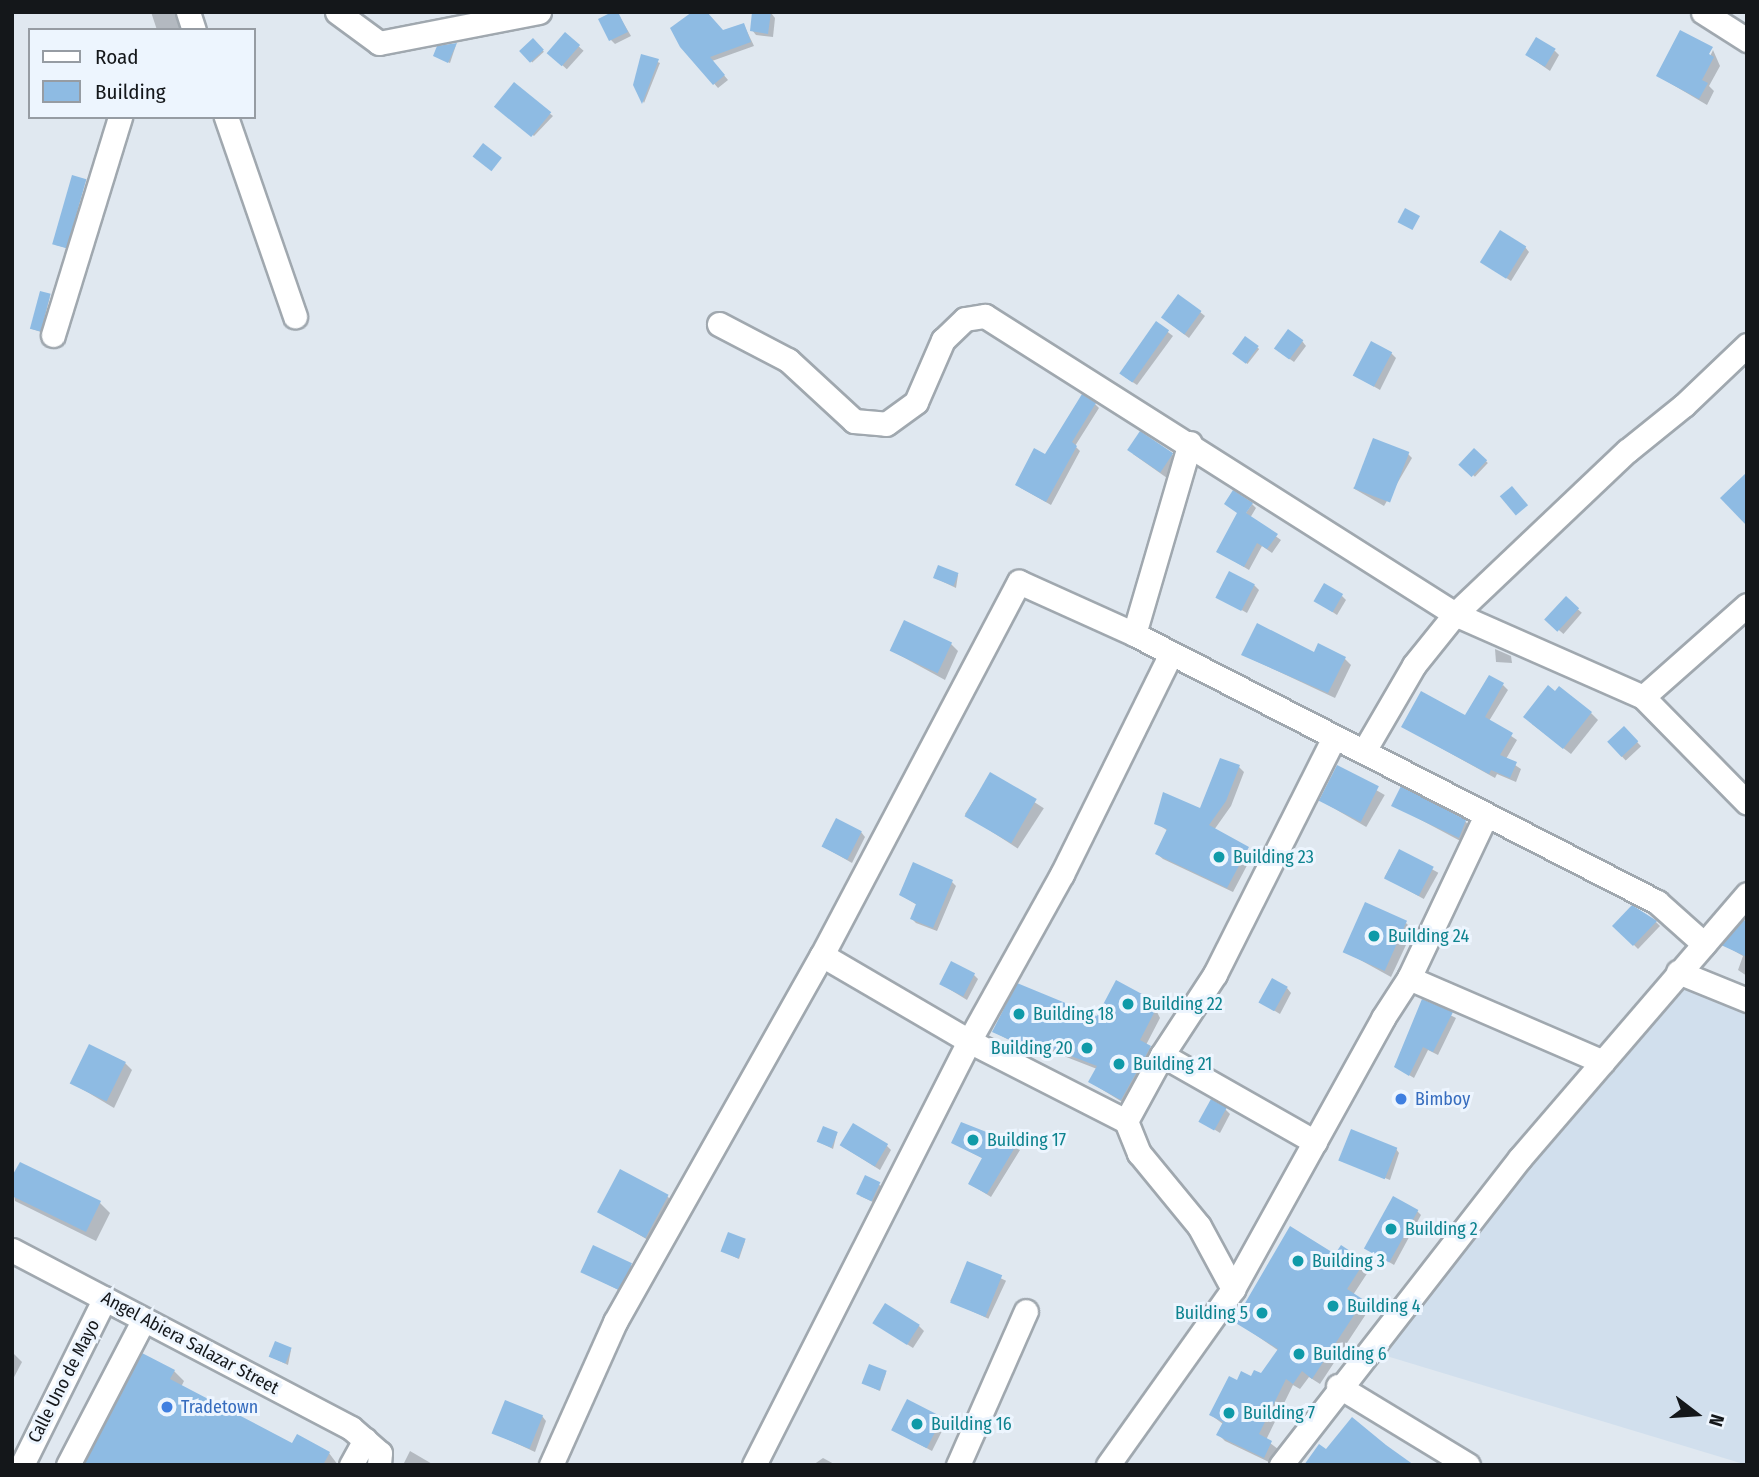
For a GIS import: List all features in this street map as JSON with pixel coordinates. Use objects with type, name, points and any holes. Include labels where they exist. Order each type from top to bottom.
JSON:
[{"type":"street","points":[[337,12],[379,43],[538,12]]},
{"type":"street","points":[[1703,12],[1747,40]]},
{"type":"street","points":[[53,335],[119,119]]},
{"type":"street","points":[[227,119],[295,316]]},
{"type":"street","points":[[719,324],[788,360],[854,421],[886,424],[916,402],[943,340],[965,318],[985,316],[1190,443],[1455,614],[1643,697],[1747,803]]},
{"type":"street","points":[[1364,751],[1414,665],[1455,614],[1609,467],[1747,345]]},
{"type":"street","points":[[1134,634],[1190,443]]},
{"type":"street","points":[[551,1465],[615,1322],[821,955],[1019,582],[1134,634],[1333,739],[1364,751],[1485,817],[1657,902],[1704,944]]},
{"type":"street","points":[[1643,697],[1747,605]]},
{"type":"street","points":[[754,1465],[969,1041],[1062,874],[1171,653]]},
{"type":"street","points":[[1126,1121],[1162,1055],[1215,974],[1333,739]]},
{"type":"street","points":[[1108,1465],[1233,1289],[1409,978],[1485,817]]},
{"type":"street","points":[[1281,1465],[1338,1385],[1603,1062],[1747,894]]},
{"type":"street","points":[[821,955],[969,1041],[1126,1121],[1139,1153],[1199,1226],[1233,1289]]},
{"type":"street","points":[[1678,972],[1747,1000]]},
{"type":"street","points":[[1409,978],[1603,1062]]},
{"type":"street","points":[[1162,1055],[1315,1142]]},
{"type":"street","name":"Angel Abiera Salazar Street","points":[[12,1250],[351,1428],[365,1440]]},
{"type":"street","name":"Calle Uno de Mayo","points":[[22,1465],[106,1298]]},
{"type":"street","points":[[958,1465],[1026,1311]]},
{"type":"street","points":[[68,1465],[143,1321]]},
{"type":"street","points":[[1338,1385],[1468,1465]]},
{"type":"street","points":[[351,1465],[365,1440],[380,1453],[379,1465]]},
{"type":"shaded area","points":[[1675,984],[1747,1012],[1747,1465],[1380,1354]]},
{"type":"building","points":[[618,12],[628,32],[609,41],[598,19]]},
{"type":"building","points":[[692,12],[707,12],[723,30],[744,23],[751,42],[710,57],[725,75],[713,85],[680,47],[670,28]]},
{"type":"building","points":[[752,12],[771,12],[768,34],[750,31]]},
{"type":"building","points":[[1680,30],[1713,47],[1709,54],[1714,57],[1702,80],[1708,83],[1699,99],[1656,76]]},
{"type":"building","points":[[565,32],[580,45],[562,66],[547,53]]},
{"type":"building","points":[[1536,37],[1556,49],[1545,67],[1525,55]]},
{"type":"building","points":[[533,38],[544,50],[530,63],[519,51]]},
{"type":"building","points":[[457,43],[448,63],[433,56],[437,46]]},
{"type":"building","points":[[641,54],[659,59],[642,104],[633,85]]},
{"type":"building","points":[[514,82],[551,112],[531,137],[494,107]]},
{"type":"building","points":[[483,143],[502,158],[491,171],[473,156]]},
{"type":"building","points":[[72,175],[86,179],[67,248],[52,244]]},
{"type":"building","points":[[1405,208],[1420,216],[1412,230],[1397,222]]},
{"type":"building","points":[[1500,230],[1526,246],[1506,279],[1480,262]]},
{"type":"building","points":[[40,291],[51,294],[41,332],[30,329]]},
{"type":"building","points":[[1178,294],[1201,311],[1184,335],[1161,317]]},
{"type":"building","points":[[1156,321],[1169,330],[1132,383],[1119,373]]},
{"type":"building","points":[[1288,329],[1303,340],[1289,360],[1274,348]]},
{"type":"building","points":[[1245,336],[1259,346],[1246,364],[1232,354]]},
{"type":"building","points":[[1371,341],[1392,352],[1374,387],[1353,375]]},
{"type":"building","points":[[1082,394],[1096,403],[1072,442],[1077,446],[1046,502],[1015,485],[1034,448],[1045,454]]},
{"type":"building","points":[[1140,431],[1173,453],[1160,472],[1127,450]]},
{"type":"building","points":[[1373,438],[1409,452],[1390,502],[1354,488]]},
{"type":"building","points":[[1474,448],[1487,460],[1471,477],[1458,465]]},
{"type":"building","points":[[1747,472],[1747,526],[1720,498]]},
{"type":"building","points":[[1512,486],[1528,505],[1516,515],[1500,496]]},
{"type":"building","points":[[1233,490],[1253,503],[1246,513],[1278,534],[1267,549],[1257,543],[1244,567],[1216,552],[1237,513],[1224,504]]},
{"type":"building","points":[[938,565],[959,573],[954,586],[933,578]]},
{"type":"building","points":[[1229,571],[1255,584],[1241,611],[1215,598]]},
{"type":"building","points":[[1324,583],[1343,594],[1333,612],[1314,601]]},
{"type":"building","points":[[1566,596],[1579,608],[1557,632],[1544,619]]},
{"type":"building","points":[[904,620],[952,642],[938,673],[890,651]]},
{"type":"building","points":[[1257,623],[1314,652],[1318,643],[1346,657],[1328,693],[1241,655]]},
{"type":"building","points":[[1489,675],[1504,683],[1485,717],[1513,733],[1500,755],[1517,762],[1510,778],[1491,770],[1489,774],[1401,727],[1421,691],[1465,715]]},
{"type":"building","points":[[1548,685],[1555,691],[1559,686],[1592,712],[1563,749],[1523,717]]},
{"type":"building","points":[[1624,726],[1638,741],[1622,757],[1607,742]]},
{"type":"building","points":[[1220,758],[1240,765],[1226,801],[1209,825],[1249,847],[1227,888],[1155,854],[1167,829],[1154,824],[1163,792],[1200,808]]},
{"type":"building","points":[[1337,765],[1379,786],[1361,822],[1319,801]]},
{"type":"building","points":[[990,772],[1037,799],[1011,843],[964,816]]},
{"type":"building","points":[[1401,786],[1466,820],[1459,838],[1391,806]]},
{"type":"building","points":[[836,818],[862,831],[847,860],[821,847]]},
{"type":"building","points":[[1399,849],[1434,867],[1419,896],[1384,878]]},
{"type":"building","points":[[913,862],[953,880],[933,928],[910,919],[916,904],[899,895]]},
{"type":"building","name":"Building 24","points":[[1365,902],[1407,921],[1385,971],[1343,952]]},
{"type":"building","points":[[1632,905],[1657,921],[1633,946],[1612,926]]},
{"type":"building","points":[[1743,920],[1747,921],[1747,957],[1721,945]]},
{"type":"building","points":[[951,961],[975,973],[963,996],[939,984]]},
{"type":"building","points":[[1272,978],[1288,987],[1274,1011],[1258,1002]]},
{"type":"building","points":[[1116,980],[1153,1000],[1150,1008],[1155,1011],[1140,1040],[1151,1046],[1121,1100],[1088,1082],[1097,1066],[1027,1039],[1024,1046],[992,1032],[1017,983],[1097,1016]]},
{"type":"building","points":[[1422,999],[1453,1012],[1433,1052],[1423,1047],[1409,1076],[1394,1067]]},
{"type":"building","points":[[89,1044],[126,1062],[107,1102],[70,1084]]},
{"type":"building","points":[[1211,1099],[1227,1108],[1214,1130],[1198,1122]]},
{"type":"building","points":[[961,1122],[1017,1144],[987,1194],[968,1184],[982,1158],[951,1143]]},
{"type":"building","points":[[853,1123],[888,1144],[875,1166],[840,1145]]},
{"type":"building","points":[[823,1126],[838,1132],[831,1148],[817,1142]]},
{"type":"building","points":[[1351,1129],[1397,1148],[1385,1179],[1338,1161]]},
{"type":"building","points":[[20,1162],[101,1201],[86,1232],[12,1196],[12,1176]]},
{"type":"building","points":[[620,1169],[669,1195],[646,1238],[597,1212]]},
{"type":"building","points":[[865,1175],[880,1182],[872,1201],[856,1194]]},
{"type":"building","name":"Building 2","points":[[1393,1196],[1418,1210],[1389,1263],[1364,1248]]},
{"type":"building","points":[[1290,1226],[1335,1254],[1341,1245],[1365,1261],[1347,1289],[1364,1300],[1312,1379],[1302,1371],[1293,1384],[1286,1379],[1259,1434],[1272,1441],[1264,1458],[1216,1435],[1223,1422],[1209,1415],[1229,1376],[1237,1380],[1241,1371],[1251,1376],[1254,1370],[1261,1373],[1278,1349],[1234,1322]]},
{"type":"building","points":[[728,1232],[746,1239],[738,1258],[720,1252]]},
{"type":"building","points":[[593,1245],[632,1263],[619,1290],[580,1272]]},
{"type":"building","points":[[967,1261],[1002,1275],[985,1317],[950,1303]]},
{"type":"building","points":[[885,1303],[920,1325],[907,1345],[872,1323]]},
{"type":"building","points":[[275,1341],[292,1348],[285,1364],[269,1357]]},
{"type":"building","name":"Tradetown","points":[[142,1353],[175,1370],[170,1379],[292,1443],[297,1434],[330,1452],[323,1465],[84,1465]]},
{"type":"building","points":[[869,1364],[887,1371],[879,1390],[861,1384]]},
{"type":"building","name":"Building 16","points":[[907,1399],[943,1417],[927,1448],[891,1430]]},
{"type":"building","points":[[505,1400],[543,1415],[530,1449],[492,1433]]},
{"type":"building","points":[[1352,1417],[1414,1465],[1304,1465],[1319,1444],[1326,1449]]},
{"type":"place","name":"Building 23","points":[[1219,857]]},
{"type":"place","name":"Building 24","points":[[1374,936]]},
{"type":"place","name":"Building 22","points":[[1128,1004]]},
{"type":"place","name":"Building 18","points":[[1019,1014]]},
{"type":"place","name":"Building 20","points":[[1087,1048]]},
{"type":"place","name":"Building 21","points":[[1119,1064]]},
{"type":"place","name":"Bimboy","points":[[1401,1099]]},
{"type":"place","name":"Building 17","points":[[973,1140]]},
{"type":"place","name":"Building 2","points":[[1391,1229]]},
{"type":"place","name":"Building 3","points":[[1298,1261]]},
{"type":"place","name":"Building 4","points":[[1333,1306]]},
{"type":"place","name":"Building 5","points":[[1262,1313]]},
{"type":"place","name":"Building 6","points":[[1299,1354]]},
{"type":"place","name":"Tradetown","points":[[167,1407]]},
{"type":"place","name":"Building 7","points":[[1229,1413]]},
{"type":"place","name":"Building 16","points":[[917,1424]]}]
